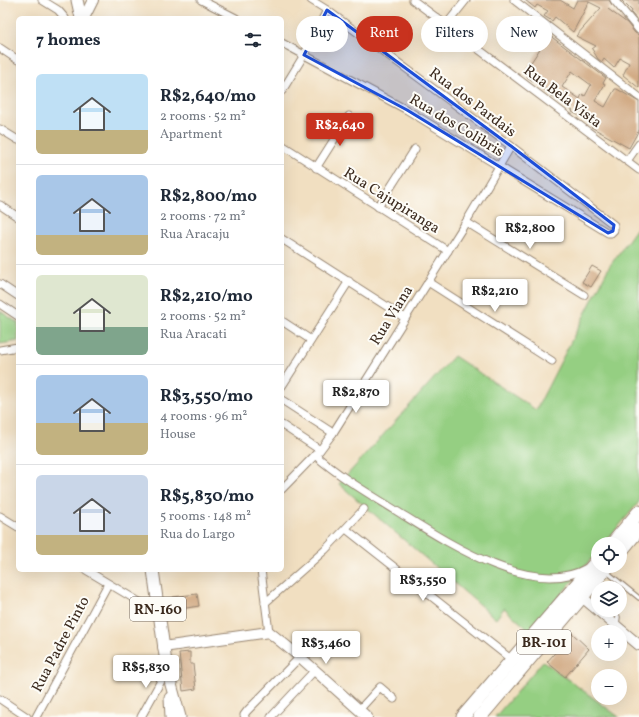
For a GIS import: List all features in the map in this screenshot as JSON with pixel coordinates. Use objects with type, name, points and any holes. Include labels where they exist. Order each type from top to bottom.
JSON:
[{"type":"highway","points":[[618,537],[639,512]]},
{"type":"highway","points":[[627,544],[639,530]]},
{"type":"highway","name":"BR-101","points":[[471,715],[512,660],[594,573]]},
{"type":"highway","name":"BR-101","points":[[471,715],[590,593],[598,573]]},
{"type":"main road","points":[[78,0],[82,16]]},
{"type":"main road","name":"RN-160","points":[[153,572],[167,670],[180,717]]},
{"type":"main road","name":"RN-160","points":[[170,682],[171,717]]},
{"type":"main road","points":[[458,717],[462,711],[471,715]]},
{"type":"street","points":[[42,0],[58,10],[63,16]]},
{"type":"street","points":[[84,16],[93,0]]},
{"type":"street","points":[[201,0],[232,16]]},
{"type":"street","name":"Rua dos Pardais","points":[[311,0],[327,10],[511,146],[614,225],[614,230]]},
{"type":"street","name":"Rua Bela Vista","points":[[413,0],[434,16]]},
{"type":"street","points":[[453,16],[466,0]]},
{"type":"street","points":[[514,0],[639,97]]},
{"type":"street","points":[[614,0],[639,30]]},
{"type":"street","points":[[284,88],[304,55],[327,10]]},
{"type":"street","name":"Rua dos Colibris","points":[[284,44],[407,110],[608,233],[611,233],[614,230]]},
{"type":"street","points":[[0,48],[16,59]]},
{"type":"street","name":"Rua Bela Vista","points":[[482,52],[639,170]]},
{"type":"street","points":[[316,168],[349,116]]},
{"type":"street","points":[[0,129],[16,139]]},
{"type":"street","points":[[627,161],[639,144]]},
{"type":"street","name":"Rua Cajupiranga","points":[[284,146],[448,251]]},
{"type":"street","name":"Rua Viana","points":[[284,487],[318,452],[333,433],[466,222],[511,146]]},
{"type":"street","points":[[378,207],[415,149]]},
{"type":"street","points":[[0,205],[16,216]]},
{"type":"street","points":[[466,222],[584,295]]},
{"type":"street","points":[[284,240],[405,318]]},
{"type":"street","points":[[284,383],[349,282]]},
{"type":"street","points":[[428,282],[552,361]]},
{"type":"street","points":[[0,284],[16,295]]},
{"type":"street","points":[[0,304],[16,315]]},
{"type":"street","points":[[284,322],[311,340]]},
{"type":"street","points":[[0,350],[16,347]]},
{"type":"street","points":[[284,401],[333,433]]},
{"type":"street","points":[[284,426],[318,452],[332,470],[442,539],[479,558],[524,574],[545,577],[558,576],[591,568]]},
{"type":"street","points":[[265,603],[325,550],[364,510]]},
{"type":"street","points":[[0,516],[16,526]]},
{"type":"street","points":[[346,529],[512,660]]},
{"type":"street","points":[[89,572],[158,613]]},
{"type":"street","points":[[260,572],[269,632],[315,670],[363,714],[380,687],[394,699]]},
{"type":"street","name":"Rua Padre Pinto","points":[[36,717],[108,584]]},
{"type":"street","points":[[590,593],[615,625]]},
{"type":"street","points":[[163,648],[269,632]]},
{"type":"street","points":[[627,635],[639,645]]},
{"type":"street","points":[[244,716],[247,711],[300,657]]},
{"type":"street","points":[[141,717],[167,670]]},
{"type":"street","points":[[271,717],[315,670]]},
{"type":"street","points":[[0,699],[27,717]]},
{"type":"lane","points":[[612,573],[639,598]]},
{"type":"highlighted area","points":[[327,10],[511,146],[614,225],[613,231],[608,233],[407,110],[304,55]]},
{"type":"green space","points":[[639,225],[639,502],[610,537],[591,537],[591,559],[530,631],[504,608],[496,619],[339,484],[454,356],[536,410],[609,267]]},
{"type":"green space","points":[[0,311],[16,322],[16,341],[0,344]]},
{"type":"green space","points":[[543,661],[591,696],[591,705],[603,705],[619,717],[495,717]]},
{"type":"building","points":[[525,0],[560,0],[573,8],[577,0],[609,0],[612,5],[608,9],[627,23],[635,33],[639,35],[639,88],[623,75],[629,63],[620,58],[614,68],[604,59],[602,62],[598,59],[592,49],[596,46],[576,36],[601,8],[589,2],[573,32],[555,17],[552,21],[552,16],[544,16],[548,11],[537,5],[535,8]]},
{"type":"building","points":[[621,0],[639,0],[639,22],[631,13],[632,11]]},
{"type":"building","points":[[552,37],[606,78],[603,83],[605,84],[595,101],[605,107],[615,89],[617,89],[639,102],[639,130],[629,148],[591,127],[593,123],[572,112],[573,111],[545,91],[546,89],[527,77],[528,76],[524,73],[538,52],[552,52]],"holes":[[[572,71],[591,85],[585,96],[582,94],[580,99],[562,87]]]},
{"type":"building","points":[[592,266],[601,271],[591,287],[582,282]]},
{"type":"building","points":[[197,594],[199,606],[174,610],[173,597]]},
{"type":"building","points":[[572,633],[589,649],[565,677],[547,662]]},
{"type":"building","points":[[190,652],[190,664],[193,664],[196,689],[183,691],[179,653]]},
{"type":"building","points":[[148,660],[151,672],[129,675],[128,664]]}]
